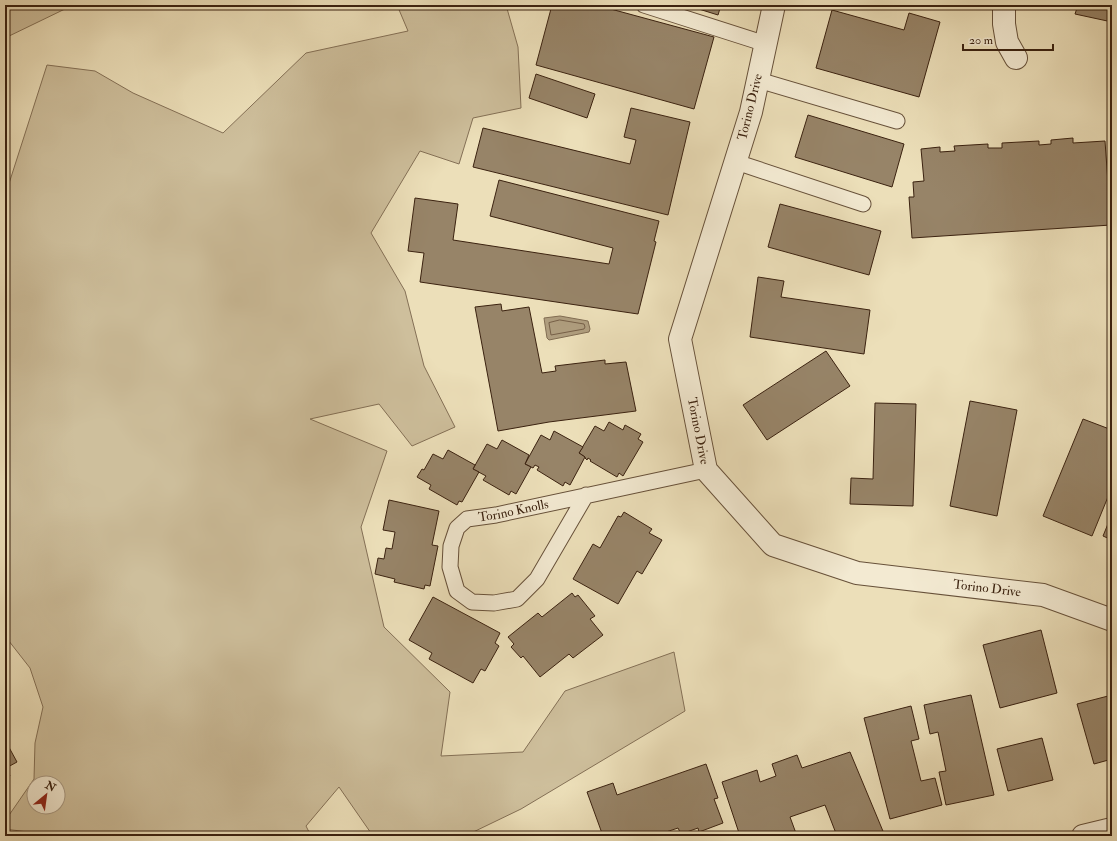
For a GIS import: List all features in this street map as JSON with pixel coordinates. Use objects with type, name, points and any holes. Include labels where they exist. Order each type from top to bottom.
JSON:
[{"type":"street","name":"Torino Drive","points":[[774,5],[751,112],[680,339],[706,470],[773,544],[857,573],[1043,595],[1112,620]]},
{"type":"street","points":[[1004,5],[1004,24],[1007,42],[1016,58]]},
{"type":"street","points":[[1083,836],[1112,828]]},
{"type":"lane","points":[[644,5],[766,44]]},
{"type":"lane","points":[[758,80],[897,121]]},
{"type":"lane","points":[[736,162],[863,204]]},
{"type":"lane","name":"Torino Knolls","points":[[586,495],[537,579],[517,599],[494,603],[472,602],[457,592],[450,567],[451,546],[457,528],[467,519],[496,515],[586,495],[706,470]]},
{"type":"shaded area","points":[[5,5],[66,5],[67,8],[5,38]]},
{"type":"shaded area","points":[[397,5],[506,5],[518,47],[521,108],[473,118],[459,164],[420,151],[371,233],[405,291],[424,366],[455,427],[412,446],[379,404],[310,419],[387,451],[361,527],[384,627],[450,692],[441,756],[523,752],[565,691],[674,652],[685,711],[521,809],[465,836],[373,836],[339,787],[306,826],[311,836],[58,836],[5,829],[5,821],[26,791],[26,815],[66,815],[66,775],[34,775],[35,743],[43,707],[30,668],[5,636],[5,196],[47,65],[95,71],[133,93],[223,133],[306,53],[408,31]]},
{"type":"water","points":[[560,316],[588,321],[590,329],[589,332],[549,340],[547,338],[544,318]]},
{"type":"building","points":[[552,5],[596,5],[714,37],[694,109],[536,65]]},
{"type":"building","points":[[686,5],[721,5],[718,15]]},
{"type":"building","points":[[1078,5],[1112,5],[1112,22],[1075,14]]},
{"type":"building","points":[[832,10],[904,30],[909,13],[940,22],[919,97],[816,68]]},
{"type":"building","points":[[536,74],[595,94],[587,118],[529,98]]},
{"type":"building","points":[[631,108],[690,122],[668,215],[473,167],[483,128],[630,164],[636,140],[624,137]]},
{"type":"building","points":[[808,115],[904,144],[892,187],[795,157]]},
{"type":"building","points":[[1073,138],[1073,143],[1105,141],[1111,225],[912,238],[909,197],[914,197],[913,182],[924,181],[921,149],[940,147],[940,152],[955,151],[954,146],[988,144],[988,148],[1002,148],[1002,143],[1039,141],[1039,145],[1051,144],[1051,140]]},
{"type":"building","points":[[499,180],[659,221],[654,241],[656,242],[638,314],[420,282],[424,253],[408,251],[415,198],[458,204],[453,240],[609,264],[613,248],[490,216]]},
{"type":"building","points":[[780,204],[881,231],[869,275],[768,247]]},
{"type":"building","points":[[758,277],[784,281],[781,297],[870,310],[864,354],[750,337]]},
{"type":"building","points":[[501,304],[502,311],[529,307],[542,373],[556,371],[555,366],[605,360],[605,364],[626,362],[636,411],[549,422],[498,431],[475,307]]},
{"type":"building","points":[[826,351],[850,386],[767,440],[743,405]]},
{"type":"building","points":[[970,401],[1017,410],[997,516],[950,506]]},
{"type":"building","points":[[875,403],[916,404],[913,506],[850,504],[851,478],[873,479]]},
{"type":"building","points":[[1083,419],[1112,430],[1112,487],[1092,536],[1043,516]]},
{"type":"building","points":[[609,422],[623,430],[625,425],[641,434],[638,439],[643,442],[623,476],[619,473],[617,477],[590,461],[591,460],[588,458],[587,460],[579,453],[595,426],[604,431]]},
{"type":"building","points":[[554,431],[583,447],[579,453],[585,457],[570,485],[565,482],[563,486],[537,470],[539,467],[535,465],[533,468],[525,464],[541,435],[550,440]]},
{"type":"building","points":[[502,440],[529,455],[525,464],[531,467],[516,494],[511,491],[509,495],[483,480],[486,476],[473,469],[487,444],[497,449]]},
{"type":"building","points":[[448,450],[475,465],[473,469],[479,472],[462,502],[459,501],[457,505],[429,489],[431,485],[417,477],[422,469],[424,470],[433,454],[443,459]]},
{"type":"building","points":[[389,500],[439,511],[432,545],[438,546],[430,586],[425,585],[424,589],[394,582],[395,579],[375,574],[378,558],[384,559],[386,548],[392,549],[395,532],[383,530]]},
{"type":"building","points":[[624,512],[652,529],[649,533],[662,540],[642,574],[637,571],[618,604],[573,579],[593,544],[600,548],[618,516],[621,517]]},
{"type":"building","points":[[1112,514],[1112,540],[1103,536]]},
{"type":"building","points":[[572,593],[575,597],[578,595],[595,616],[590,619],[603,635],[573,658],[569,654],[540,677],[523,656],[521,658],[511,647],[514,644],[508,637],[538,613],[542,617]]},
{"type":"building","points":[[433,597],[500,633],[495,643],[499,646],[485,671],[481,669],[473,683],[429,659],[432,653],[409,640]]},
{"type":"building","points":[[1041,630],[1057,693],[1000,708],[983,645]]},
{"type":"building","points":[[971,695],[994,795],[946,805],[939,772],[946,771],[938,732],[930,734],[924,705]]},
{"type":"building","points":[[1112,695],[1112,759],[1094,764],[1077,704]]},
{"type":"building","points":[[911,706],[919,739],[911,741],[921,781],[935,778],[942,805],[890,819],[864,718]]},
{"type":"building","points":[[1042,738],[1053,780],[1008,791],[997,749]]},
{"type":"building","points":[[5,740],[17,762],[6,768],[10,776],[5,779]]},
{"type":"building","points":[[850,752],[885,836],[837,836],[825,805],[790,817],[797,836],[740,836],[722,782],[757,770],[760,782],[776,776],[772,764],[797,755],[802,768]]},
{"type":"building","points":[[706,764],[718,798],[714,799],[723,823],[699,832],[698,828],[681,834],[678,828],[654,836],[603,836],[587,792],[613,783],[617,795]]}]
